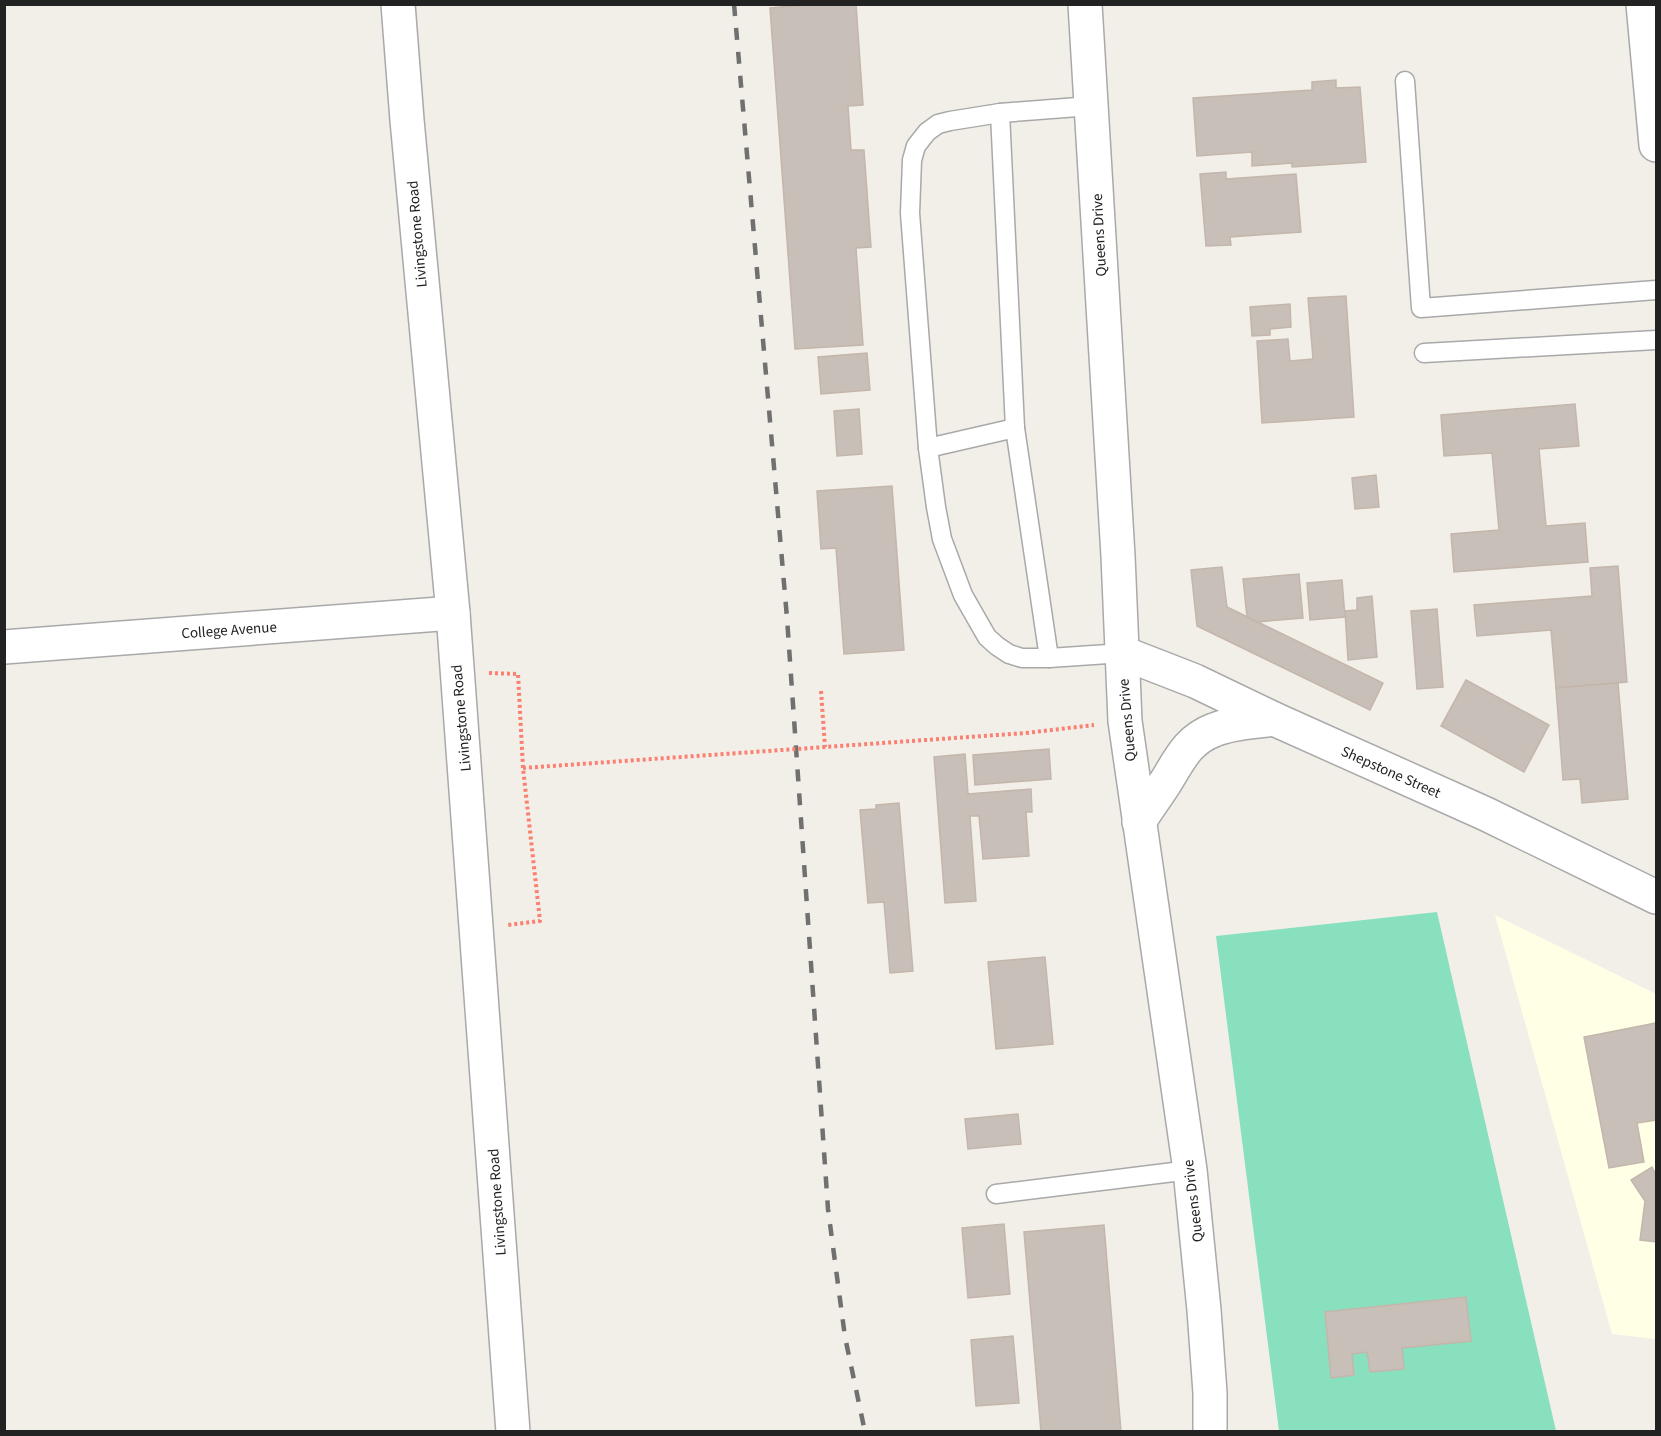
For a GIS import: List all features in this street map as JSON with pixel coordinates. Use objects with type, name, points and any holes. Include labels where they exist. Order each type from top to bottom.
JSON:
[{"type":"street","name":"Livingstone Road","points":[[398,4],[453,613],[513,1431]]},
{"type":"street","name":"Queens Drive","points":[[1085,4],[1118,556],[1125,721],[1190,1170],[1205,1322],[1210,1431]]},
{"type":"street","points":[[1643,4],[1656,145]]},
{"type":"street","name":"College Avenue","points":[[4,647],[453,613]]},
{"type":"street","name":"Shepstone Street","points":[[1123,653],[1195,681],[1486,814],[1656,897]]},
{"type":"street","points":[[1138,822],[1166,782],[1181,755],[1195,740],[1214,730],[1236,724],[1274,719]]},
{"type":"lane","points":[[1406,81],[1421,308],[1656,290]]},
{"type":"lane","points":[[1091,106],[1000,113],[938,124],[927,132],[916,146],[912,160],[910,213],[928,448],[942,539],[963,595],[979,626],[992,642],[1009,654],[1022,658],[1050,658],[1123,653]]},
{"type":"lane","points":[[1000,113],[1015,429],[1050,658]]},
{"type":"lane","points":[[1424,353],[1656,340]]},
{"type":"lane","points":[[928,448],[1015,429]]},
{"type":"lane","points":[[996,1194],[1190,1170]]},
{"type":"path","points":[[518,674],[523,768],[540,921]]},
{"type":"path","points":[[821,691],[825,747]]},
{"type":"path","points":[[523,768],[1026,733],[1125,721]]},
{"type":"shaded area","points":[[1495,915],[1656,994],[1656,1339],[1612,1334]]},
{"type":"green space","points":[[1437,912],[1556,1431],[1279,1431],[1216,936]]},
{"type":"building","points":[[815,4],[856,4],[863,105],[848,106],[851,150],[864,150],[871,247],[856,248],[863,345],[795,349],[770,8]]},
{"type":"building","points":[[1336,80],[1336,88],[1360,87],[1366,162],[1292,167],[1292,163],[1252,166],[1252,152],[1197,156],[1193,98],[1312,90],[1312,82]]},
{"type":"building","points":[[1226,172],[1226,179],[1296,174],[1301,232],[1230,237],[1231,245],[1206,246],[1200,174]]},
{"type":"building","points":[[1346,296],[1354,417],[1262,423],[1257,341],[1288,339],[1290,361],[1313,359],[1308,298]]},
{"type":"building","points":[[1290,304],[1291,327],[1270,329],[1270,335],[1252,336],[1250,307]]},
{"type":"building","points":[[867,353],[870,390],[821,394],[818,357]]},
{"type":"building","points":[[1575,404],[1579,446],[1539,449],[1546,526],[1585,523],[1588,562],[1454,572],[1451,534],[1499,530],[1492,453],[1444,456],[1441,415]]},
{"type":"building","points":[[859,409],[862,454],[837,456],[834,411]]},
{"type":"building","points":[[1376,475],[1379,507],[1355,509],[1352,478]]},
{"type":"building","points":[[892,486],[904,650],[844,654],[836,548],[821,549],[817,491]]},
{"type":"building","points":[[1618,566],[1627,682],[1556,688],[1551,630],[1477,636],[1474,605],[1592,596],[1590,568]]},
{"type":"building","points":[[1222,567],[1227,607],[1383,683],[1370,710],[1197,626],[1191,570]]},
{"type":"building","points":[[1299,574],[1303,618],[1257,622],[1247,617],[1243,579]]},
{"type":"building","points":[[1342,580],[1345,617],[1310,620],[1307,583]]},
{"type":"building","points":[[1372,596],[1377,657],[1348,660],[1345,611],[1357,610],[1357,598]]},
{"type":"building","points":[[1437,609],[1443,687],[1417,689],[1411,611]]},
{"type":"building","points":[[1466,680],[1549,725],[1524,772],[1441,726]]},
{"type":"building","points":[[1618,683],[1628,799],[1582,803],[1580,779],[1563,780],[1556,688]]},
{"type":"building","points":[[1049,749],[1051,779],[975,785],[973,755]]},
{"type":"building","points":[[965,754],[968,794],[1031,789],[1032,812],[1026,812],[1029,856],[983,859],[979,816],[970,816],[976,901],[945,903],[934,757]]},
{"type":"building","points":[[899,803],[913,971],[890,973],[884,902],[868,903],[860,810],[876,809],[876,805]]},
{"type":"building","points":[[1045,957],[1053,1044],[996,1049],[988,962]]},
{"type":"building","points":[[1656,1023],[1656,1120],[1637,1123],[1644,1162],[1609,1168],[1584,1037]]},
{"type":"building","points":[[1018,1114],[1021,1144],[968,1149],[965,1119]]},
{"type":"building","points":[[1652,1167],[1656,1175],[1656,1242],[1640,1240],[1645,1201],[1631,1180]]},
{"type":"building","points":[[1004,1224],[1010,1294],[968,1298],[962,1228]]},
{"type":"building","points":[[1104,1225],[1121,1432],[1041,1432],[1024,1232]]},
{"type":"building","points":[[1466,1297],[1471,1341],[1402,1348],[1404,1369],[1370,1372],[1367,1352],[1352,1354],[1354,1375],[1331,1378],[1325,1312]]},
{"type":"building","points":[[1013,1336],[1019,1403],[976,1406],[971,1340]]},
{"type":"railway","points":[[734,4],[787,618],[828,1209],[845,1337],[865,1432]]}]
